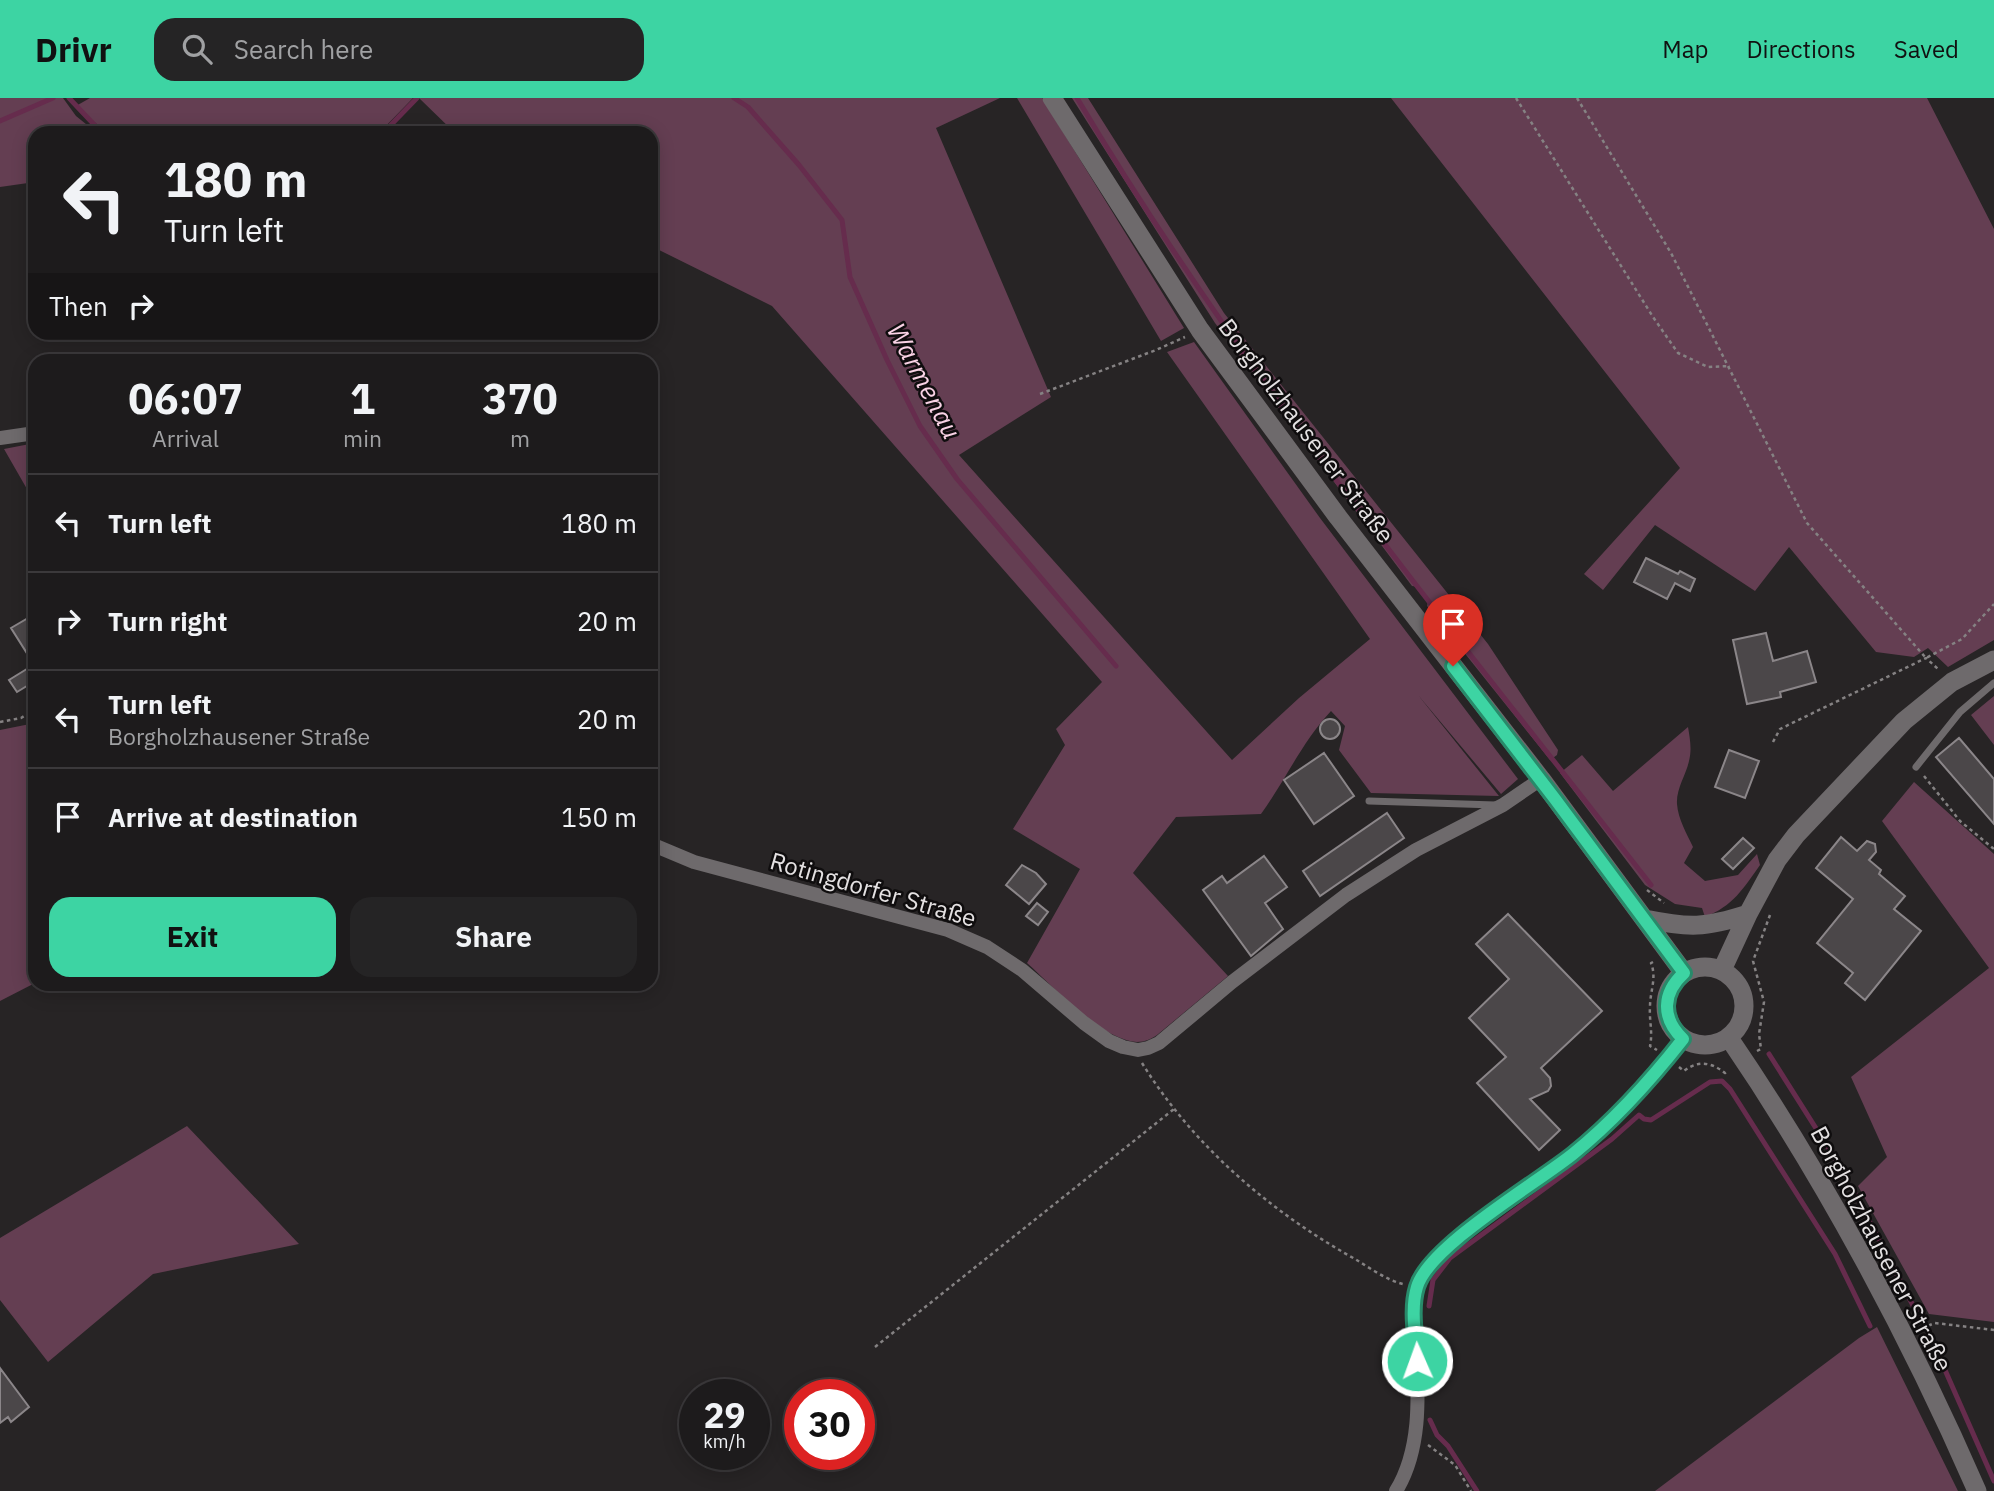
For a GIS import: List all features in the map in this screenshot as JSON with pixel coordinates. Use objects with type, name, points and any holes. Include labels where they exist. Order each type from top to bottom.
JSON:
[{"type":"main road","name":"Borgholzhausener Straße","points":[[1052,98],[1200,330],[1338,517],[1541,779],[1684,973]]},
{"type":"main road","points":[[1722,970],[1777,860],[1796,835],[1905,721],[1952,682],[1994,660]]},
{"type":"main road","points":[[1645,919],[1674,925],[1699,926],[1714,925],[1748,914]]},
{"type":"main road","points":[[1696,968],[1722,970],[1738,983],[1745,1003],[1741,1023],[1728,1038],[1718,1044],[1706,1046],[1683,1039],[1673,1030],[1666,1006],[1668,993],[1674,982],[1684,973],[1696,968]]},
{"type":"main road","name":"Borgholzhausener Straße","points":[[1728,1038],[1823,1187],[1903,1335],[1977,1491]]},
{"type":"street","points":[[0,438],[28,434]]},
{"type":"street","points":[[1138,1050],[1159,1043],[1232,982],[1346,895],[1416,850],[1503,805],[1541,779]]},
{"type":"street","name":"Rotingdorfer Straße","points":[[658,847],[694,862],[958,934],[987,947],[1022,970],[1109,1041],[1138,1050]]},
{"type":"street","points":[[1396,1491],[1415,1441],[1418,1386],[1415,1311],[1417,1287],[1423,1276],[1444,1248],[1573,1154],[1615,1117],[1640,1092],[1683,1039]]},
{"type":"lane","points":[[1916,767],[1960,712],[1994,683]]},
{"type":"lane","points":[[1369,802],[1503,805]]},
{"type":"path","points":[[1516,98],[1678,353],[1708,367],[1730,366]]},
{"type":"path","points":[[1577,98],[1671,253],[1807,523],[1926,658],[1952,682]]},
{"type":"path","points":[[1040,394],[1156,350],[1200,330]]},
{"type":"path","points":[[1773,742],[1780,729],[1962,639],[1994,604]]},
{"type":"path","points":[[0,722],[21,718],[28,714]]},
{"type":"path","points":[[1916,767],[1961,821],[1994,849]]},
{"type":"path","points":[[1743,1060],[1760,1049],[1759,1034],[1764,1002],[1753,961],[1772,910]]},
{"type":"path","points":[[1138,1050],[1142,1064],[1174,1110],[1213,1153],[1249,1186],[1320,1240],[1396,1283],[1417,1287]]},
{"type":"path","points":[[875,1347],[1174,1110]]},
{"type":"path","points":[[1903,1335],[1935,1323],[1994,1330]]},
{"type":"path","points":[[1415,1441],[1427,1445],[1455,1465],[1471,1491]]},
{"type":"shaded area","points":[[0,98],[63,98],[76,116],[88,126],[28,126],[28,183],[0,187]]},
{"type":"shaded area","points":[[90,98],[413,98],[386,126],[99,126],[76,106]]},
{"type":"shaded area","points":[[419,98],[1000,98],[936,128],[1051,397],[959,455],[1232,760],[1299,698],[1370,639],[1167,352],[1194,342],[1320,518],[1518,779],[1501,794],[1418,695],[1499,796],[1371,793],[1339,750],[1345,726],[1331,711],[1311,736],[1261,814],[1176,817],[1133,873],[1228,976],[1150,1039],[1137,1042],[1108,1032],[1079,1011],[1027,963],[1080,869],[1013,829],[1065,745],[1056,729],[1102,682],[772,306],[658,249],[658,126],[448,126]]},
{"type":"shaded area","points":[[1017,98],[1042,98],[1184,328],[1161,341]]},
{"type":"shaded area","points":[[1072,98],[1088,98],[1224,313],[1488,644],[1558,750],[1557,755],[1550,760],[1427,606],[1428,600],[1419,587],[1412,586],[1215,323]]},
{"type":"shaded area","points":[[1391,98],[1927,98],[1994,229],[1994,640],[1948,667],[1928,648],[1914,657],[1876,652],[1789,547],[1755,591],[1655,525],[1603,590],[1584,574],[1680,468]]},
{"type":"shaded area","points":[[28,444],[28,491],[4,449]]},
{"type":"shaded area","points":[[1994,696],[1994,745],[1971,715]]},
{"type":"shaded area","points":[[28,724],[28,987],[0,1001],[0,730]]},
{"type":"shaded area","points":[[1688,727],[1690,757],[1677,798],[1679,815],[1693,847],[1684,863],[1705,881],[1738,875],[1757,854],[1760,865],[1730,902],[1705,917],[1702,908],[1675,904],[1645,885],[1560,773],[1582,755],[1613,791]]},
{"type":"shaded area","points":[[1914,782],[1994,854],[1994,1322],[1929,1314],[1858,1186],[1887,1157],[1851,1077],[1989,968],[1882,821]]},
{"type":"shaded area","points":[[187,1126],[299,1244],[153,1274],[48,1362],[0,1300],[0,1238]]},
{"type":"shaded area","points":[[1877,1327],[1958,1491],[1655,1491],[1859,1338]]},
{"type":"building","points":[[1646,558],[1678,574],[1680,571],[1695,579],[1690,591],[1675,583],[1667,599],[1634,582]]},
{"type":"building","points":[[28,618],[28,655],[11,628]]},
{"type":"building","points":[[1766,633],[1773,661],[1807,651],[1816,682],[1780,692],[1781,697],[1747,704],[1733,640]]},
{"type":"building","points":[[28,668],[28,685],[17,692],[9,680]]},
{"type":"building","points":[[1326,719],[1334,719],[1340,729],[1334,739],[1326,739],[1320,733],[1320,725]]},
{"type":"building","points":[[1959,738],[1994,779],[1994,824],[1936,757]]},
{"type":"building","points":[[1729,750],[1759,761],[1745,798],[1715,787]]},
{"type":"building","points":[[1324,753],[1354,796],[1314,824],[1284,780]]},
{"type":"building","points":[[1387,813],[1404,838],[1320,896],[1303,871]]},
{"type":"building","points":[[1841,837],[1857,851],[1867,841],[1875,844],[1876,852],[1869,860],[1881,870],[1879,874],[1905,896],[1894,909],[1921,931],[1865,1000],[1845,983],[1853,973],[1817,943],[1853,899],[1816,868]]},
{"type":"building","points":[[1743,838],[1754,848],[1733,869],[1722,859]]},
{"type":"building","points":[[1264,856],[1287,887],[1265,903],[1283,929],[1251,956],[1203,890],[1222,876],[1227,883]]},
{"type":"building","points":[[1022,865],[1036,873],[1046,884],[1029,904],[1006,885]]},
{"type":"building","points":[[1037,903],[1048,912],[1038,925],[1026,916]]},
{"type":"building","points":[[1508,914],[1602,1011],[1541,1068],[1550,1078],[1551,1086],[1548,1091],[1530,1099],[1560,1130],[1539,1150],[1477,1083],[1506,1057],[1469,1018],[1509,979],[1476,944]]},
{"type":"building","points":[[0,1368],[29,1407],[11,1422],[8,1417],[0,1423]]},
{"type":"waterway","name":"Warmenau","points":[[0,121],[53,98]]},
{"type":"waterway","name":"Warmenau","points":[[69,98],[95,126]]},
{"type":"waterway","name":"Warmenau","points":[[390,126],[417,98]]},
{"type":"waterway","name":"Warmenau","points":[[734,98],[748,107],[799,165],[842,220],[850,277],[920,426],[957,479],[1116,666]]},
{"type":"waterway","points":[[1077,98],[1141,202],[1279,403],[1426,597],[1651,885]]},
{"type":"waterway","points":[[1769,1054],[1836,1160]]},
{"type":"waterway","points":[[1429,1306],[1433,1280],[1450,1258],[1612,1139],[1639,1115],[1651,1120],[1710,1082],[1722,1081],[1730,1089],[1835,1254],[1870,1326]]},
{"type":"waterway","points":[[1853,1190],[1919,1317]]},
{"type":"waterway","points":[[1930,1336],[1994,1481]]},
{"type":"waterway","points":[[1430,1420],[1437,1435],[1448,1446],[1477,1491]]},
{"type":"route","points":[[1417,1361],[1417,1287],[1444,1248],[1573,1154],[1640,1092],[1683,1039],[1673,1030],[1666,1006],[1668,993],[1674,982],[1684,973],[1453,666]]}]
